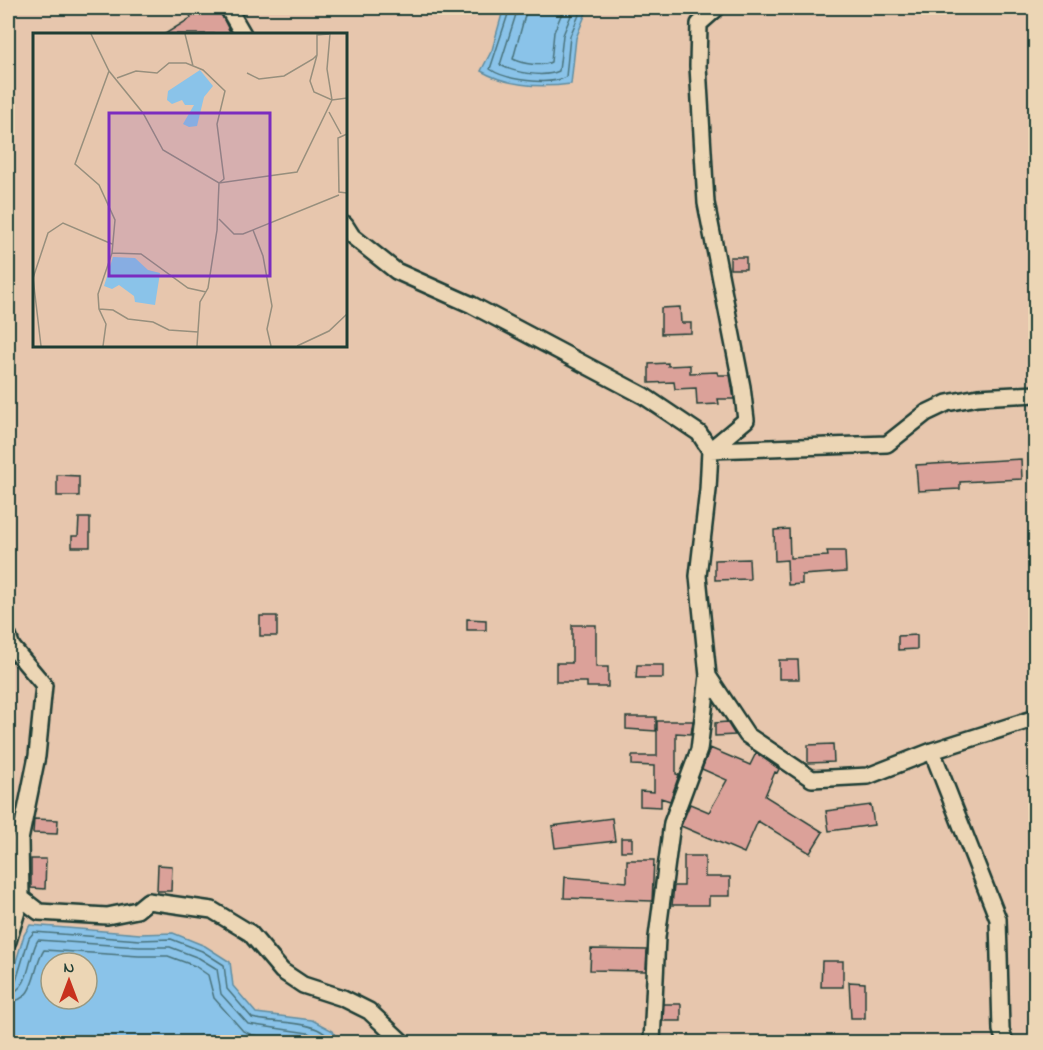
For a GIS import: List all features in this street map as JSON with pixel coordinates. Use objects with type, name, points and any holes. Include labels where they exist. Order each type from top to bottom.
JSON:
[{"type":"street","points":[[228,8],[242,33]]},
{"type":"street","points":[[710,450],[746,420],[742,387],[706,202],[698,66],[699,24],[717,8]]},
{"type":"street","points":[[346,227],[352,236],[396,271],[472,305],[644,396],[699,433],[710,450],[708,490],[698,576],[708,676],[699,750],[672,823],[657,937],[652,1042]]},
{"type":"street","points":[[710,450],[887,444],[926,413],[947,403],[978,397],[1035,394]]},
{"type":"street","points":[[8,636],[12,647],[44,685],[37,756],[14,837],[21,898],[8,941]]},
{"type":"street","points":[[708,676],[747,735],[812,779],[868,776],[932,751],[1035,718]]},
{"type":"street","points":[[932,751],[998,919],[1001,1030],[1005,1042]]},
{"type":"street","points":[[21,898],[39,912],[107,916],[137,910],[148,901],[212,910],[250,933],[266,955],[282,971],[303,985],[343,998],[369,1011],[402,1042]]},
{"type":"water","points":[[506,8],[588,8],[576,38],[571,84],[525,85],[503,80],[481,71],[492,50],[502,14]]},
{"type":"water","points":[[30,925],[140,934],[173,933],[205,946],[230,962],[233,986],[256,1013],[312,1020],[333,1031],[338,1042],[8,1042],[8,988],[24,935]]},
{"type":"building","points":[[208,8],[218,8],[230,33],[167,33],[191,18],[190,15]]},
{"type":"building","points":[[730,257],[746,257],[746,269],[730,269]]},
{"type":"building","points":[[680,307],[681,323],[691,323],[691,333],[661,334],[661,308]]},
{"type":"building","points":[[668,363],[668,366],[690,365],[690,373],[717,372],[718,375],[730,375],[734,399],[718,399],[719,404],[697,405],[696,388],[675,389],[674,382],[649,383],[649,364]]},
{"type":"building","points":[[1021,459],[1022,479],[960,482],[960,489],[918,491],[916,465]]},
{"type":"building","points":[[57,475],[79,476],[79,496],[57,496]]},
{"type":"building","points":[[79,518],[90,518],[90,547],[72,547],[72,536],[78,536]]},
{"type":"building","points":[[789,529],[790,558],[828,556],[827,551],[845,551],[846,572],[802,575],[802,584],[788,585],[787,560],[775,561],[774,530]]},
{"type":"building","points":[[749,559],[750,579],[715,580],[715,560]]},
{"type":"building","points":[[260,616],[277,616],[277,636],[260,636]]},
{"type":"building","points":[[467,619],[486,620],[486,630],[467,630]]},
{"type":"building","points":[[572,625],[596,625],[596,667],[608,667],[608,687],[587,687],[587,682],[556,682],[556,663],[572,663]]},
{"type":"building","points":[[917,635],[917,649],[898,650],[898,636]]},
{"type":"building","points":[[779,660],[798,660],[799,679],[779,679]]},
{"type":"building","points":[[637,665],[663,665],[663,678],[636,678]]},
{"type":"building","points":[[626,717],[656,717],[656,731],[626,729]]},
{"type":"building","points":[[657,721],[693,721],[691,734],[676,733],[676,774],[679,775],[670,801],[661,798],[661,807],[640,806],[640,791],[654,792],[654,766],[632,765],[632,756],[657,756]]},
{"type":"building","points":[[727,722],[735,735],[715,736],[715,723]]},
{"type":"building","points":[[833,744],[834,762],[808,763],[808,745]]},
{"type":"building","points":[[710,748],[750,765],[756,753],[779,769],[777,773],[775,772],[765,796],[823,832],[810,853],[758,821],[744,853],[681,826],[690,804],[709,812],[727,780],[702,769]]},
{"type":"building","points":[[871,805],[874,825],[829,831],[826,811]]},
{"type":"building","points":[[612,818],[615,841],[555,848],[552,826]]},
{"type":"building","points":[[34,819],[58,820],[57,834],[33,833]]},
{"type":"building","points":[[621,838],[632,838],[632,851],[621,851]]},
{"type":"building","points":[[684,856],[705,856],[705,877],[730,877],[730,896],[709,896],[709,905],[672,905],[674,886],[684,886]]},
{"type":"building","points":[[31,859],[46,859],[45,889],[31,888]]},
{"type":"building","points":[[627,860],[654,860],[652,901],[564,898],[565,877],[627,882]]},
{"type":"building","points":[[158,865],[172,866],[171,891],[157,891]]},
{"type":"building","points":[[591,949],[647,950],[646,971],[590,970]]},
{"type":"building","points":[[822,961],[843,961],[843,987],[821,987]]},
{"type":"building","points":[[849,982],[865,983],[865,1018],[851,1018]]},
{"type":"building","points":[[664,1004],[681,1004],[681,1021],[663,1021]]}]
